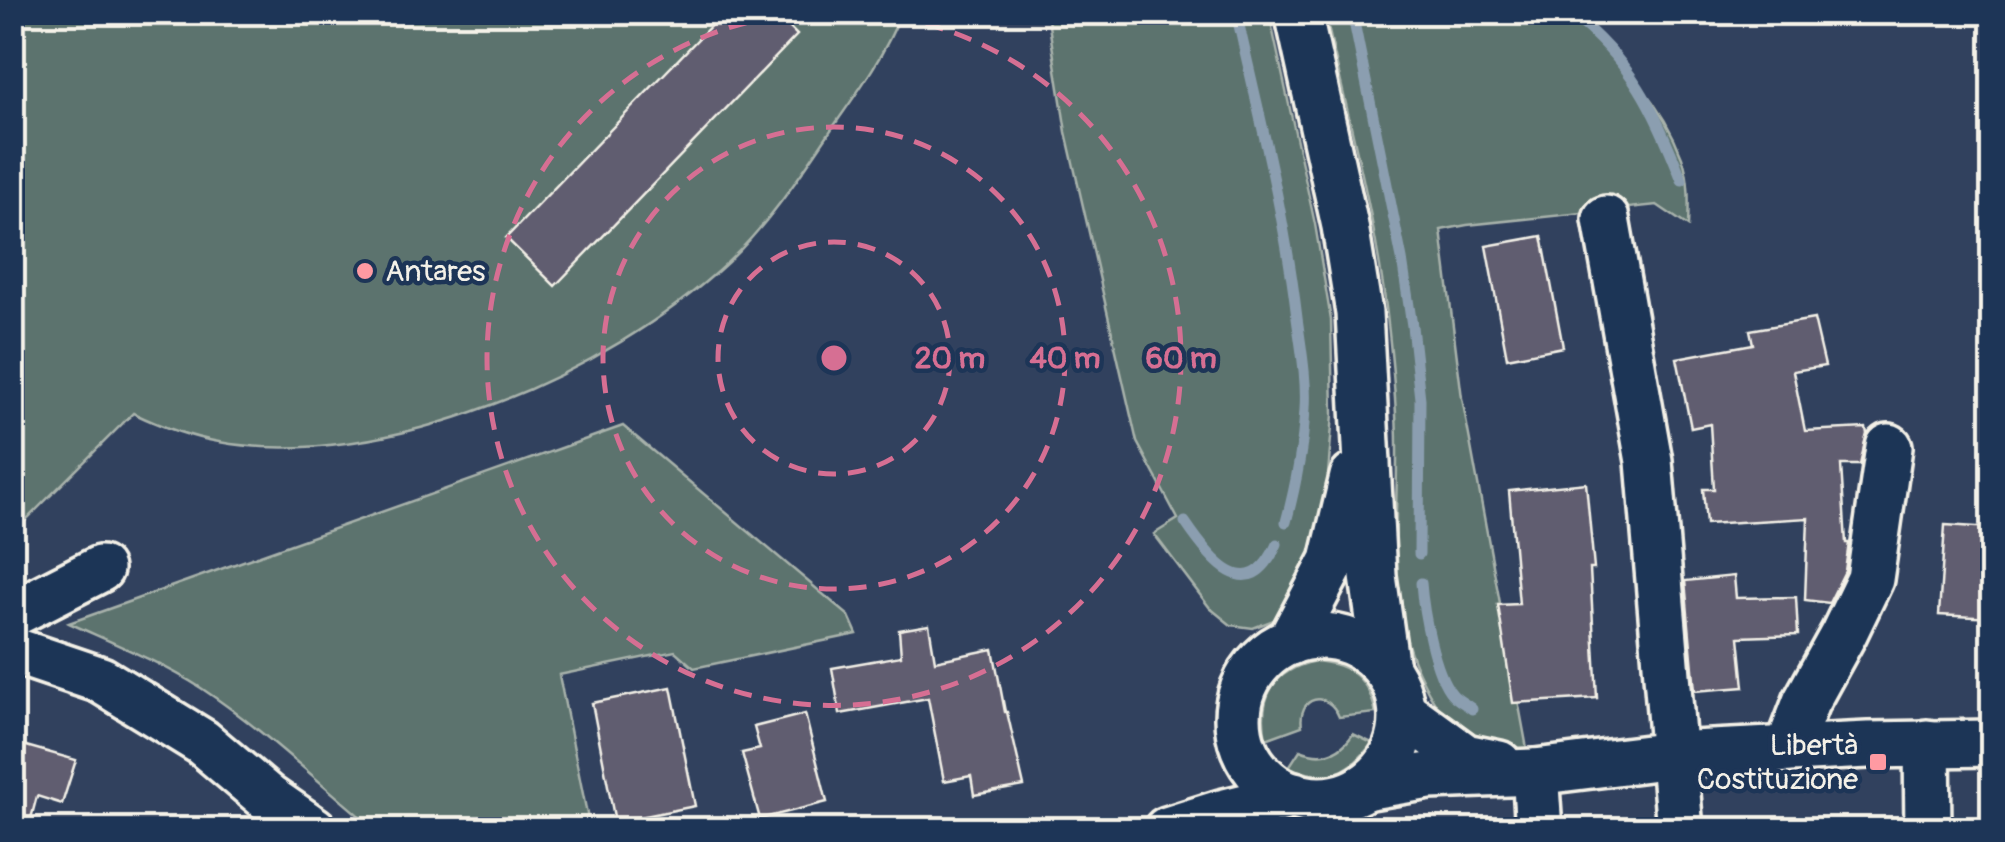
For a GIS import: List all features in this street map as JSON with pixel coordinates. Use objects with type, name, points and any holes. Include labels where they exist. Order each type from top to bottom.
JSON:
[{"type":"street","points":[[1298,12],[1345,226],[1358,314],[1373,576],[1386,670]]},
{"type":"street","points":[[1606,219],[1650,462],[1680,830]]},
{"type":"street","points":[[1290,642],[1332,562],[1365,422]]},
{"type":"street","points":[[1788,749],[1806,702],[1870,578],[1890,447]]},
{"type":"street","points":[[12,614],[100,568]]},
{"type":"street","points":[[1364,788],[1393,755],[1402,727],[1400,696],[1386,670],[1364,648],[1320,636],[1290,642],[1264,659],[1246,684],[1239,713],[1243,744],[1268,781],[1294,795],[1322,800],[1428,776],[1535,772],[1672,754],[1992,743]]},
{"type":"street","points":[[12,650],[101,680],[202,742],[276,814],[314,830]]},
{"type":"street","points":[[1402,712],[1465,757],[1535,772]]},
{"type":"street","points":[[1927,743],[1928,830]]},
{"type":"street","points":[[1163,830],[1222,776],[1243,744]]},
{"type":"street","points":[[1535,772],[1539,830]]},
{"type":"street","points":[[1163,830],[1294,795]]},
{"type":"green space","name":"Antares","points":[[13,13],[901,13],[860,88],[796,182],[757,231],[728,262],[678,303],[621,342],[558,376],[491,405],[421,428],[352,442],[284,447],[219,442],[175,431],[133,413],[13,533]]},
{"type":"green space","points":[[1047,13],[1269,13],[1315,224],[1331,320],[1333,414],[1326,498],[1311,565],[1279,618],[1253,628],[1231,625],[1210,608],[1154,534],[1178,519],[1137,442],[1066,132]]},
{"type":"green space","points":[[1325,13],[1566,13],[1634,77],[1673,135],[1685,165],[1688,226],[1657,205],[1441,230],[1462,398],[1528,754],[1474,735],[1446,716],[1427,689],[1408,645],[1398,589],[1396,418],[1384,293],[1370,212]]},
{"type":"green space","points":[[623,426],[849,616],[857,634],[694,668],[675,651],[559,675],[590,829],[375,829],[268,738],[201,688],[153,661],[69,623]]},
{"type":"green space","points":[[1315,661],[1339,665],[1356,675],[1368,691],[1376,713],[1339,717],[1328,702],[1315,700],[1304,708],[1302,726],[1266,739],[1264,711],[1271,688],[1288,671]]},
{"type":"green space","points":[[1353,734],[1372,743],[1345,769],[1325,775],[1289,767],[1300,750],[1330,753]]},
{"type":"building","points":[[724,12],[774,12],[797,35],[555,286],[506,238]]},
{"type":"building","points":[[1542,236],[1563,347],[1507,358],[1486,246]]},
{"type":"building","points":[[1814,319],[1825,366],[1793,371],[1805,431],[1866,428],[1867,434],[1860,465],[1841,465],[1849,543],[1845,571],[1829,603],[1805,600],[1808,518],[1706,524],[1703,489],[1714,489],[1710,424],[1691,428],[1677,358],[1753,344],[1750,330]]},
{"type":"building","points":[[1586,483],[1594,569],[1590,569],[1597,698],[1513,703],[1498,605],[1519,604],[1509,491]]},
{"type":"building","points":[[1945,525],[1992,528],[1992,618],[1939,615]]},
{"type":"building","points":[[1734,576],[1736,598],[1796,597],[1798,635],[1739,637],[1744,687],[1695,691],[1685,581]]},
{"type":"building","points":[[929,625],[935,661],[993,649],[1024,786],[974,795],[971,776],[944,781],[928,698],[840,714],[832,668],[901,656],[899,630]]},
{"type":"building","points":[[671,687],[695,806],[615,822],[592,703]]},
{"type":"building","points":[[805,714],[827,802],[760,819],[742,753],[760,749],[754,727]]},
{"type":"building","points":[[12,742],[76,760],[62,804],[37,796],[28,830],[12,830]]},
{"type":"waterway","points":[[1236,12],[1278,203],[1304,375],[1303,437],[1286,522]]},
{"type":"waterway","points":[[1352,12],[1412,326],[1420,399],[1419,554]]},
{"type":"waterway","points":[[1569,12],[1609,49],[1639,88],[1682,180]]},
{"type":"waterway","points":[[1185,522],[1217,562],[1242,575],[1254,573],[1266,563],[1277,544]]},
{"type":"waterway","points":[[1421,583],[1440,672],[1452,694],[1472,709]]},
{"type":"place","name":"Antares","points":[[365,271]]},
{"type":"place","name":"Libertà Costituzione","points":[[1878,762]]}]
